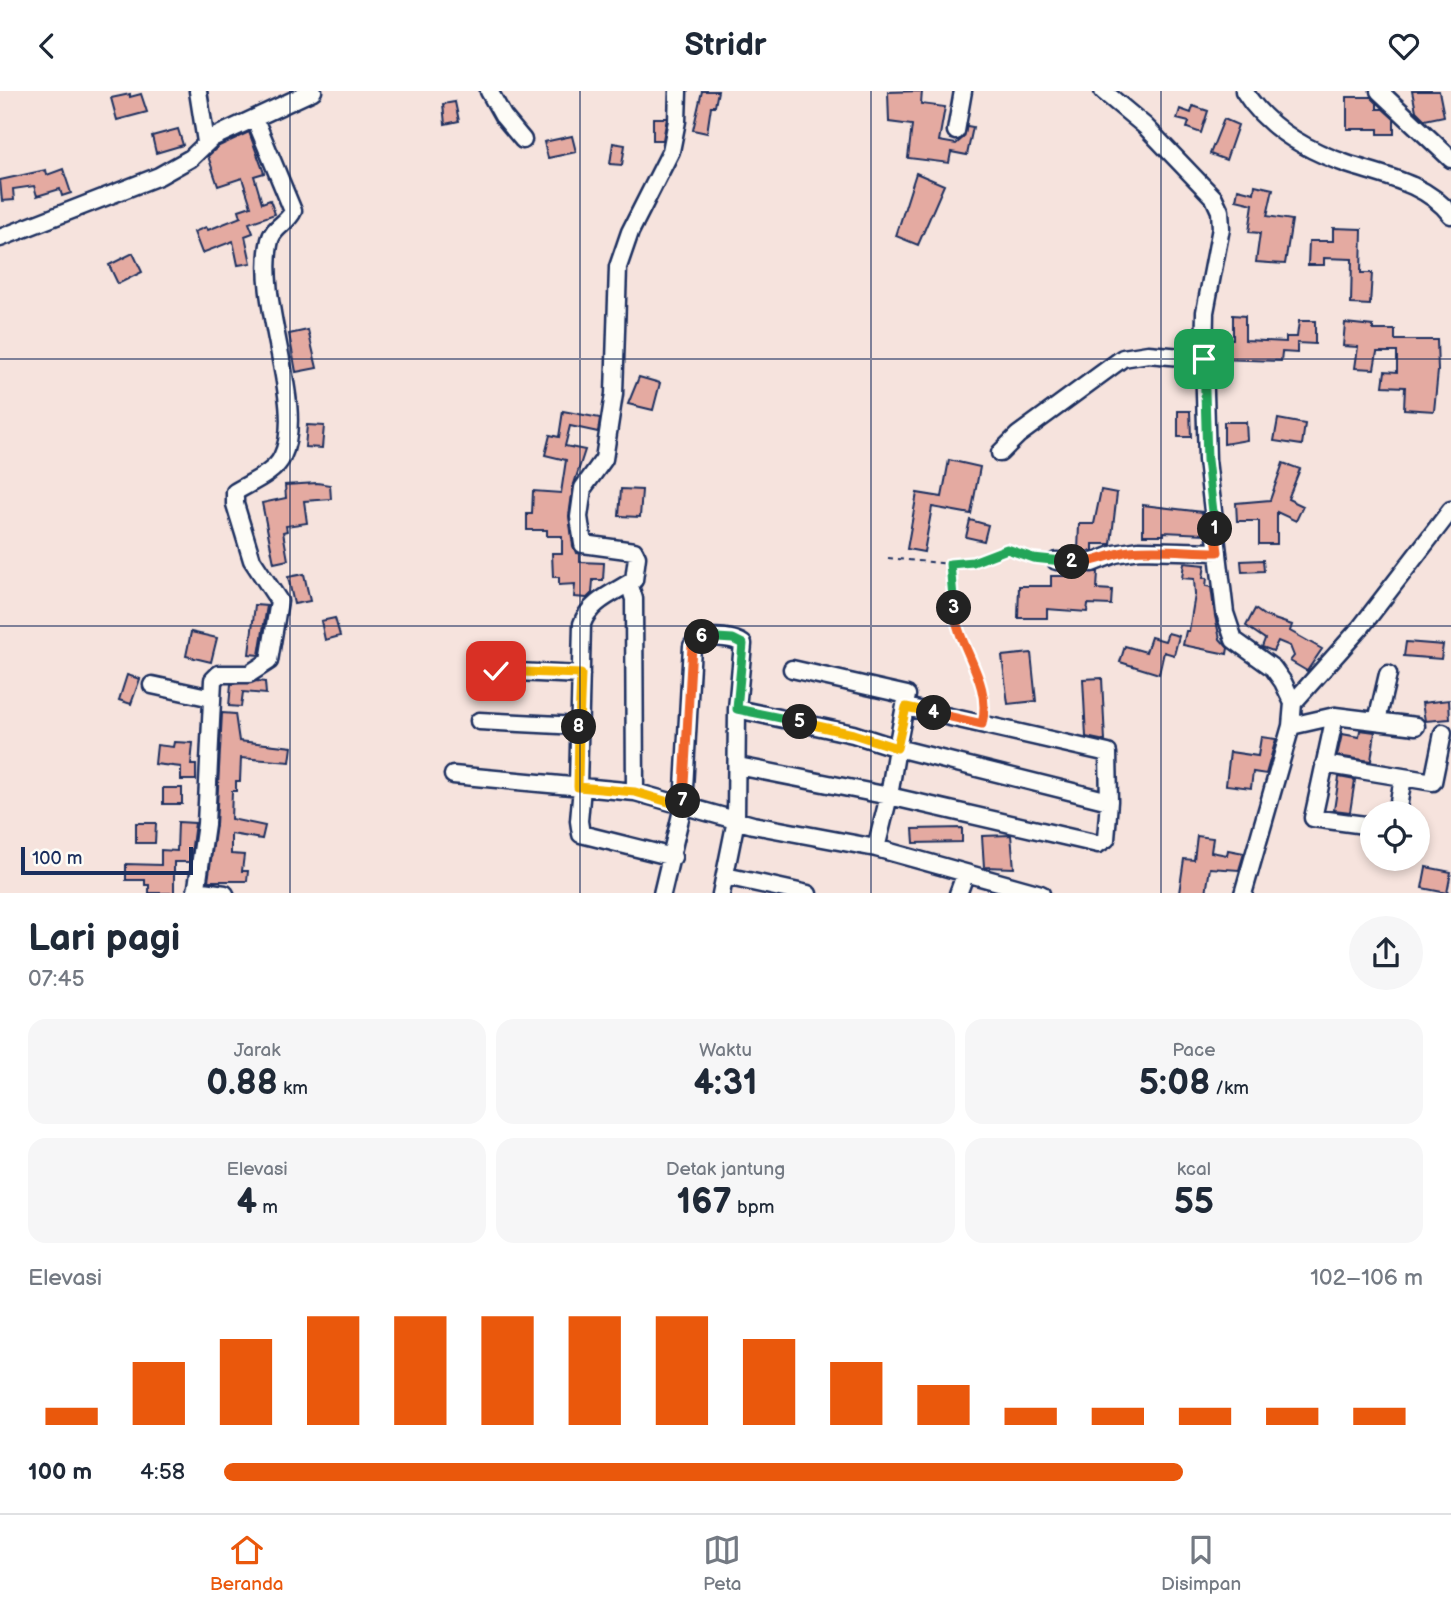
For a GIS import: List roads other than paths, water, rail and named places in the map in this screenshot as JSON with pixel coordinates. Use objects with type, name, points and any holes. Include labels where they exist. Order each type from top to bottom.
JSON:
[{"type":"street","points":[[198,91],[206,142]]},
{"type":"street","points":[[0,238],[159,176],[191,158],[206,142],[313,91]]},
{"type":"street","points":[[489,91],[503,116],[523,140]]},
{"type":"street","points":[[673,857],[581,834],[579,726],[582,624],[586,614],[634,580],[638,557],[634,551],[583,544],[579,517],[586,480],[606,453],[614,394],[618,267],[630,232],[671,151],[677,121],[678,91]]},
{"type":"street","points":[[956,131],[962,91]]},
{"type":"street","points":[[1103,91],[1145,126],[1218,205],[1221,228],[1205,312],[1204,359],[1207,460],[1230,632],[1239,645],[1273,669],[1293,703],[1291,726],[1243,893]]},
{"type":"street","points":[[1244,91],[1260,115],[1304,145],[1431,195],[1451,215]]},
{"type":"street","points":[[1380,91],[1451,159]]},
{"type":"street","points":[[196,892],[206,824],[213,680],[219,674],[249,674],[270,661],[279,605],[278,596],[256,569],[234,503],[235,492],[275,466],[282,458],[288,432],[288,405],[269,293],[269,270],[273,233],[293,211],[255,119]]},
{"type":"street","points":[[1000,453],[1018,435],[1123,358],[1148,354],[1204,359]]},
{"type":"street","points":[[1293,703],[1361,627],[1451,510]]},
{"type":"street","points":[[1056,561],[1092,563],[1115,554],[1139,551],[1218,552]]},
{"type":"street","points":[[629,583],[634,599],[635,792]]},
{"type":"street","points":[[662,893],[673,857],[682,806],[692,646],[699,637],[733,639],[743,644],[737,709],[736,820],[721,893]]},
{"type":"street","points":[[792,669],[905,694],[908,698],[876,848]]},
{"type":"street","points":[[496,671],[581,674]]},
{"type":"street","points":[[1377,721],[1388,674]]},
{"type":"street","points":[[152,685],[212,698]]},
{"type":"street","points":[[738,766],[889,796],[1098,844],[1108,834],[1108,753],[906,707]]},
{"type":"street","points":[[737,709],[853,734],[897,748],[1109,801]]},
{"type":"street","points":[[1291,726],[1335,716],[1416,726]]},
{"type":"street","points":[[1335,716],[1313,818],[1360,824]]},
{"type":"street","points":[[479,721],[579,726]]},
{"type":"street","points":[[1324,764],[1433,782],[1443,733]]},
{"type":"street","points":[[453,775],[635,792],[736,820],[876,848],[1037,893]]},
{"type":"street","points":[[1399,801],[1403,777]]},
{"type":"street","points":[[958,893],[965,875]]},
{"type":"street","points":[[725,876],[806,893]]}]
